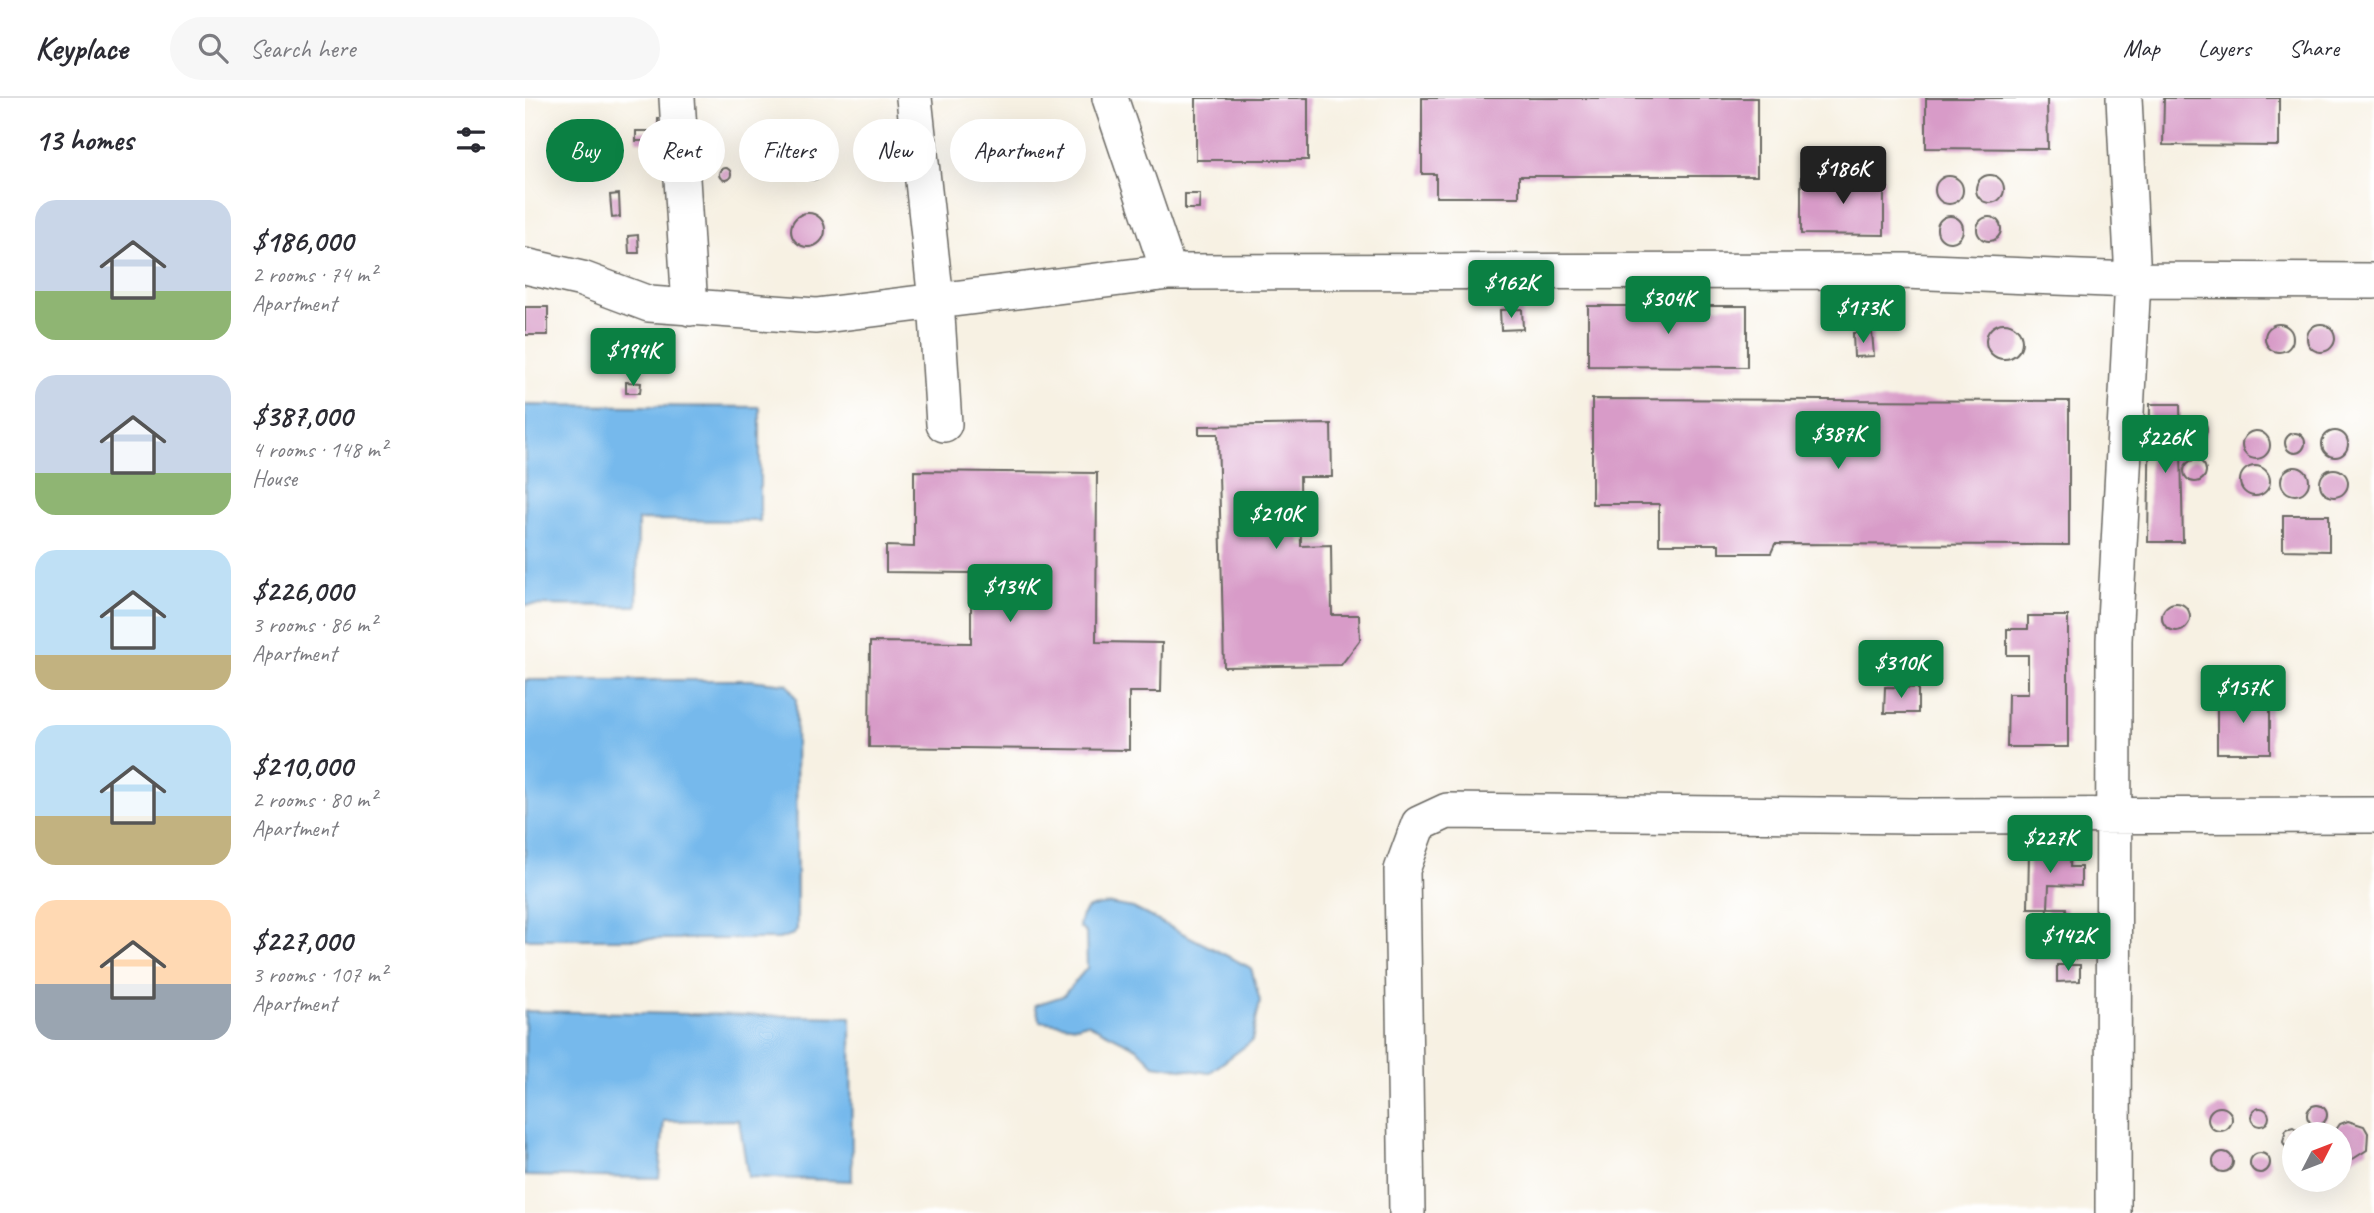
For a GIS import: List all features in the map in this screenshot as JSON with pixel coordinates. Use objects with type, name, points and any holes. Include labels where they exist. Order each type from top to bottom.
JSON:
[{"type":"lane","points":[[677,98],[690,308]]},
{"type":"lane","points":[[914,98],[936,301],[944,424]]},
{"type":"lane","points":[[1110,98],[1169,272]]},
{"type":"lane","points":[[2113,1213],[2114,640],[2133,280],[2124,98]]},
{"type":"lane","points":[[525,266],[582,279],[649,304],[816,316],[1169,272],[1905,271],[2133,280],[2374,281]]},
{"type":"lane","points":[[1407,1213],[1402,870],[1419,824],[1447,811],[1915,817],[2112,814],[2374,815]]},
{"type":"water","points":[[525,405],[760,407],[760,521],[638,520],[637,606],[525,605]]},
{"type":"water","points":[[525,680],[750,680],[787,684],[796,699],[797,929],[794,934],[779,939],[525,939]]},
{"type":"water","points":[[1110,904],[1133,908],[1251,968],[1260,1001],[1252,1041],[1209,1073],[1154,1065],[1137,1048],[1087,1023],[1077,1026],[1040,1021],[1035,1005],[1063,996],[1087,968],[1086,933],[1079,927],[1082,915],[1089,908]]},
{"type":"water","points":[[525,1011],[851,1017],[852,1181],[748,1177],[739,1120],[664,1121],[659,1178],[525,1176]]},
{"type":"building","points":[[1196,98],[1308,98],[1308,160],[1196,160]]},
{"type":"building","points":[[1422,98],[1757,98],[1757,176],[1519,176],[1519,197],[1436,197],[1436,174],[1422,174]]},
{"type":"building","points":[[1926,98],[2047,98],[2048,149],[1926,148]]},
{"type":"building","points":[[2164,98],[2279,98],[2279,146],[2163,145]]},
{"type":"building","points":[[658,118],[693,118],[692,119]]},
{"type":"building","points":[[725,168],[730,169],[730,179],[725,180]]},
{"type":"building","points":[[1990,175],[2000,179],[2004,189],[2000,199],[1990,203],[1980,199],[1976,189],[1980,179]]},
{"type":"building","points":[[1949,176],[1959,180],[1963,190],[1959,200],[1949,204],[1939,200],[1935,190],[1939,180]]},
{"type":"building","points":[[1801,177],[1884,178],[1884,235],[1801,234]]},
{"type":"building","points":[[619,194],[620,217],[612,218],[610,195]]},
{"type":"building","points":[[1185,194],[1200,194],[1199,209],[1185,209]]},
{"type":"building","points":[[808,213],[820,218],[825,230],[820,242],[808,247],[796,242],[791,230],[796,218]]},
{"type":"building","points":[[1950,216],[1959,220],[1963,229],[1959,238],[1950,242],[1941,238],[1937,229],[1941,220]]},
{"type":"building","points":[[1989,217],[1998,220],[2001,229],[1998,238],[1989,241],[1980,238],[1977,229],[1980,220]]},
{"type":"building","points":[[638,235],[639,253],[629,253],[628,236]]},
{"type":"building","points":[[1588,306],[1747,306],[1747,367],[1588,366]]},
{"type":"building","points":[[525,307],[548,307],[548,335],[525,335]]},
{"type":"building","points":[[1522,309],[1523,329],[1501,330],[1500,310]]},
{"type":"building","points":[[2004,323],[2017,328],[2022,341],[2017,354],[2004,359],[1991,354],[1986,341],[1991,328]]},
{"type":"building","points":[[2279,324],[2289,328],[2293,338],[2289,348],[2279,352],[2269,348],[2265,338],[2269,328]]},
{"type":"building","points":[[2321,324],[2331,328],[2335,338],[2331,348],[2321,352],[2311,348],[2307,338],[2311,328]]},
{"type":"building","points":[[1872,332],[1874,356],[1854,357],[1853,333]]},
{"type":"building","points":[[627,336],[638,336],[638,354],[627,353]]},
{"type":"building","points":[[626,382],[641,383],[640,393],[626,393]]},
{"type":"building","points":[[1592,399],[2069,401],[2069,545],[1775,544],[1771,553],[1719,553],[1719,544],[1659,544],[1659,504],[1592,504]]},
{"type":"building","points":[[2150,404],[2180,404],[2183,542],[2148,542]]},
{"type":"building","points":[[2196,418],[2204,421],[2207,429],[2204,437],[2196,440],[2188,437],[2185,429],[2188,421]]},
{"type":"building","points":[[1331,424],[1332,477],[1300,477],[1301,546],[1331,545],[1332,615],[1359,615],[1360,640],[1341,665],[1224,667],[1218,434],[1199,434],[1199,426]]},
{"type":"building","points":[[2256,431],[2266,435],[2270,445],[2266,455],[2256,459],[2246,455],[2242,445],[2246,435]]},
{"type":"building","points":[[2335,431],[2345,434],[2348,444],[2345,454],[2335,457],[2325,454],[2322,444],[2325,434]]},
{"type":"building","points":[[2295,433],[2302,436],[2305,443],[2302,450],[2295,453],[2288,450],[2285,443],[2288,436]]},
{"type":"building","points":[[2195,460],[2203,463],[2206,471],[2203,479],[2195,482],[2187,479],[2184,471],[2187,463]]},
{"type":"building","points":[[2255,466],[2265,471],[2270,481],[2265,491],[2255,496],[2245,491],[2240,481],[2245,471]]},
{"type":"building","points":[[2295,467],[2305,471],[2309,481],[2305,491],[2295,495],[2285,491],[2281,481],[2285,471]]},
{"type":"building","points":[[2334,469],[2344,473],[2348,483],[2344,493],[2334,497],[2324,493],[2320,483],[2324,473]]},
{"type":"building","points":[[914,471],[1097,473],[1096,642],[1162,643],[1161,692],[1129,692],[1129,750],[869,747],[870,642],[971,643],[971,573],[886,572],[886,546],[914,547]]},
{"type":"building","points":[[2283,515],[2329,515],[2329,551],[2283,550]]},
{"type":"building","points":[[2176,603],[2186,607],[2190,617],[2186,627],[2176,631],[2166,627],[2162,617],[2166,607]]},
{"type":"building","points":[[2028,616],[2068,616],[2068,747],[2007,747],[2008,694],[2028,694],[2028,655],[2007,655],[2007,629],[2028,629]]},
{"type":"building","points":[[1885,687],[1918,688],[1918,713],[1884,713]]},
{"type":"building","points":[[2217,697],[2270,698],[2270,753],[2217,753]]},
{"type":"building","points":[[2029,850],[2071,851],[2070,867],[2081,867],[2081,886],[2049,885],[2048,908],[2028,908]]},
{"type":"building","points":[[2047,908],[2066,908],[2070,944],[2079,944],[2078,959],[2039,959],[2038,922],[2047,921]]},
{"type":"building","points":[[2057,965],[2080,965],[2080,981],[2057,982]]},
{"type":"building","points":[[2313,1106],[2321,1106],[2326,1111],[2324,1122],[2310,1122],[2308,1119],[2308,1111]]},
{"type":"building","points":[[2220,1107],[2228,1111],[2232,1119],[2228,1127],[2220,1131],[2212,1127],[2208,1119],[2212,1111]]},
{"type":"building","points":[[2256,1108],[2264,1108],[2269,1117],[2267,1124],[2256,1126],[2251,1121],[2251,1113]]},
{"type":"building","points":[[2352,1122],[2364,1126],[2368,1133],[2367,1150],[2353,1159]]},
{"type":"building","points":[[2219,1152],[2227,1152],[2233,1162],[2227,1172],[2219,1172],[2213,1166],[2213,1158]]},
{"type":"building","points":[[2260,1153],[2267,1156],[2270,1163],[2267,1170],[2260,1173],[2253,1170],[2250,1163],[2253,1156]]}]
